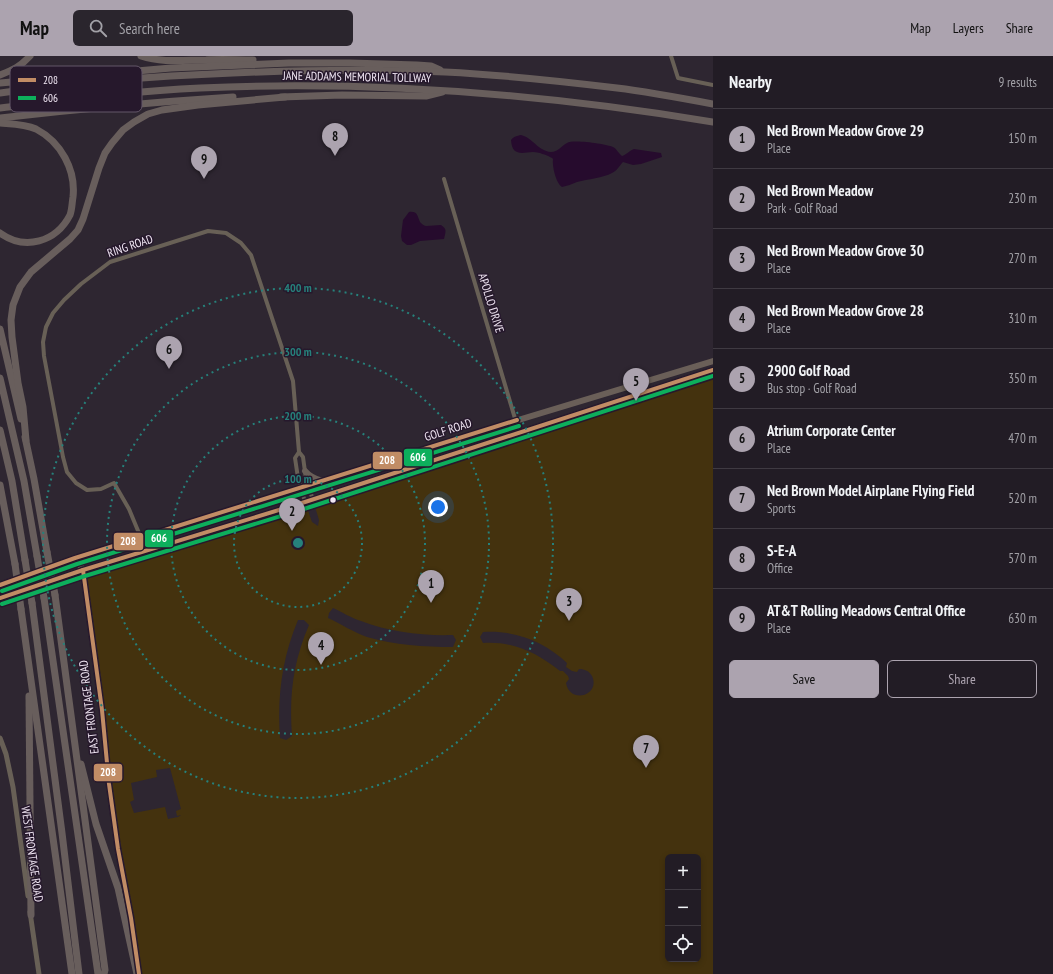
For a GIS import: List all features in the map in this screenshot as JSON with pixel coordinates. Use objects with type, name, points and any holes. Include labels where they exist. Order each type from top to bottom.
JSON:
[{"type":"highway","points":[[20,66],[30,56]]},
{"type":"highway","points":[[141,56],[152,59],[171,60],[214,59],[289,63]]},
{"type":"highway","points":[[142,71],[289,63],[350,63],[431,66],[445,72]]},
{"type":"highway","name":"JANE ADDAMS MEMORIAL TOLLWAY","points":[[142,78],[174,75],[310,70],[445,72],[531,78],[619,88],[713,104]]},
{"type":"highway","points":[[0,75],[10,71]]},
{"type":"highway","points":[[0,83],[10,82]]},
{"type":"highway","name":"JANE ADDAMS MEMORIAL TOLLWAY","points":[[142,92],[199,88],[290,85],[448,90],[549,100],[713,122]]},
{"type":"highway","points":[[142,103],[234,97],[342,95],[426,96],[448,90]]},
{"type":"highway","name":"JANE ADDAMS MEMORIAL TOLLWAY","points":[[0,93],[10,92]]},
{"type":"highway","points":[[26,440],[23,407],[18,383],[12,337],[11,320],[13,305],[20,287],[31,272],[70,239],[78,230],[83,219],[99,168],[105,153],[112,143],[123,130],[134,122],[148,114],[162,110],[285,97]]},
{"type":"highway","name":"JANE ADDAMS MEMORIAL TOLLWAY","points":[[0,108],[10,107]]},
{"type":"highway","points":[[0,118],[54,112]]},
{"type":"highway","points":[[0,123],[35,129],[52,141],[70,167],[73,178],[74,192],[70,214],[60,228],[48,238],[26,243],[11,240],[0,233]]},
{"type":"highway","points":[[0,329],[34,479],[54,595],[105,970],[104,974]]},
{"type":"highway","points":[[0,378],[24,481],[44,598],[98,974]]},
{"type":"highway","points":[[0,430],[12,480],[32,603],[79,974]]},
{"type":"highway","points":[[0,485],[15,564],[72,974]]},
{"type":"highway","points":[[28,660],[30,715],[31,915]]},
{"type":"highway","points":[[73,728],[96,824],[118,888],[138,974]]},
{"type":"main road","name":"GOLF ROAD","points":[[0,585],[75,558],[713,361]]},
{"type":"main road","name":"GOLF ROAD","points":[[0,598],[83,570],[313,500],[713,370]]},
{"type":"main road","points":[[305,471],[309,476],[322,481]]},
{"type":"main road","name":"EAST FRONTAGE ROAD","points":[[75,558],[83,570],[102,710],[109,784],[118,849],[131,918],[138,974]]},
{"type":"street","points":[[671,56],[678,78],[713,85]]},
{"type":"street","name":"APOLLO DRIVE","points":[[444,179],[519,432]]},
{"type":"street","name":"RING ROAD","points":[[141,538],[129,509],[114,483],[101,489],[87,490],[76,483],[67,472],[44,356],[43,342],[46,328],[53,313],[64,300],[81,284],[110,262],[208,232],[226,233],[241,243],[251,255],[293,381],[299,452],[303,457],[306,479],[313,500]]},
{"type":"street","name":"RING ROAD","points":[[299,452],[295,458],[300,488],[305,502]]},
{"type":"street","name":"WEST FRONTAGE ROAD","points":[[0,738],[6,754],[13,787],[39,974]]},
{"type":"shaded area","points":[[521,135],[546,151],[551,152],[558,150],[570,142],[582,142],[597,143],[613,147],[622,156],[634,149],[661,153],[662,157],[641,164],[633,165],[623,162],[615,171],[608,175],[562,187],[556,178],[552,158],[533,152],[518,152],[513,149],[511,140],[514,137]]},
{"type":"shaded area","points":[[409,212],[416,213],[420,222],[424,226],[443,226],[446,230],[444,239],[420,241],[407,245],[402,241],[401,236],[403,220]]},
{"type":"shaded area","points":[[713,370],[713,974],[139,974],[117,842],[83,570],[305,502],[312,522],[318,526],[319,520],[313,500]],"holes":[[[333,608],[357,620],[383,628],[418,634],[453,635],[456,640],[453,647],[431,647],[378,640],[362,635],[328,618],[329,613]],[[298,620],[304,620],[309,625],[299,652],[293,679],[291,707],[292,736],[286,740],[280,738],[280,693],[284,663]],[[483,632],[518,635],[539,643],[558,655],[567,663],[566,667],[572,671],[577,672],[579,669],[588,672],[592,676],[594,683],[592,688],[584,695],[573,694],[569,690],[566,683],[569,679],[568,676],[563,671],[560,671],[534,654],[515,646],[483,643],[480,637]],[[170,768],[181,809],[176,811],[177,816],[181,815],[178,817],[168,819],[165,807],[134,813],[130,802],[134,800],[131,783],[157,777],[156,770]]]},
{"type":"transit line","name":"208","points":[[0,598],[83,570],[305,502],[713,370]]},
{"type":"transit line","name":"606","points":[[2,604],[85,576],[307,508],[713,376]]},
{"type":"transit line","name":"208","points":[[0,585],[75,558],[517,420]]},
{"type":"transit line","name":"606","points":[[2,591],[77,564],[519,426]]},
{"type":"transit line","name":"208","points":[[83,570],[102,710],[109,784],[118,849],[131,918],[139,974]]},
{"type":"place","name":"S-E-A","points":[[335,156]]},
{"type":"place","name":"AT&T Rolling Meadows Central Office","points":[[204,179]]},
{"type":"place","name":"Atrium Corporate Center","points":[[169,369]]},
{"type":"place","name":"2900 Golf Road","points":[[636,401]]},
{"type":"place","name":"Ned Brown Meadow","points":[[292,531]]},
{"type":"place","name":"Ned Brown Meadow Grove 29","points":[[431,603]]},
{"type":"place","name":"Ned Brown Meadow Grove 30","points":[[569,621]]},
{"type":"place","name":"Ned Brown Meadow Grove 28","points":[[321,665]]},
{"type":"place","name":"Ned Brown Model Airplane Flying Field","points":[[646,768]]}]
